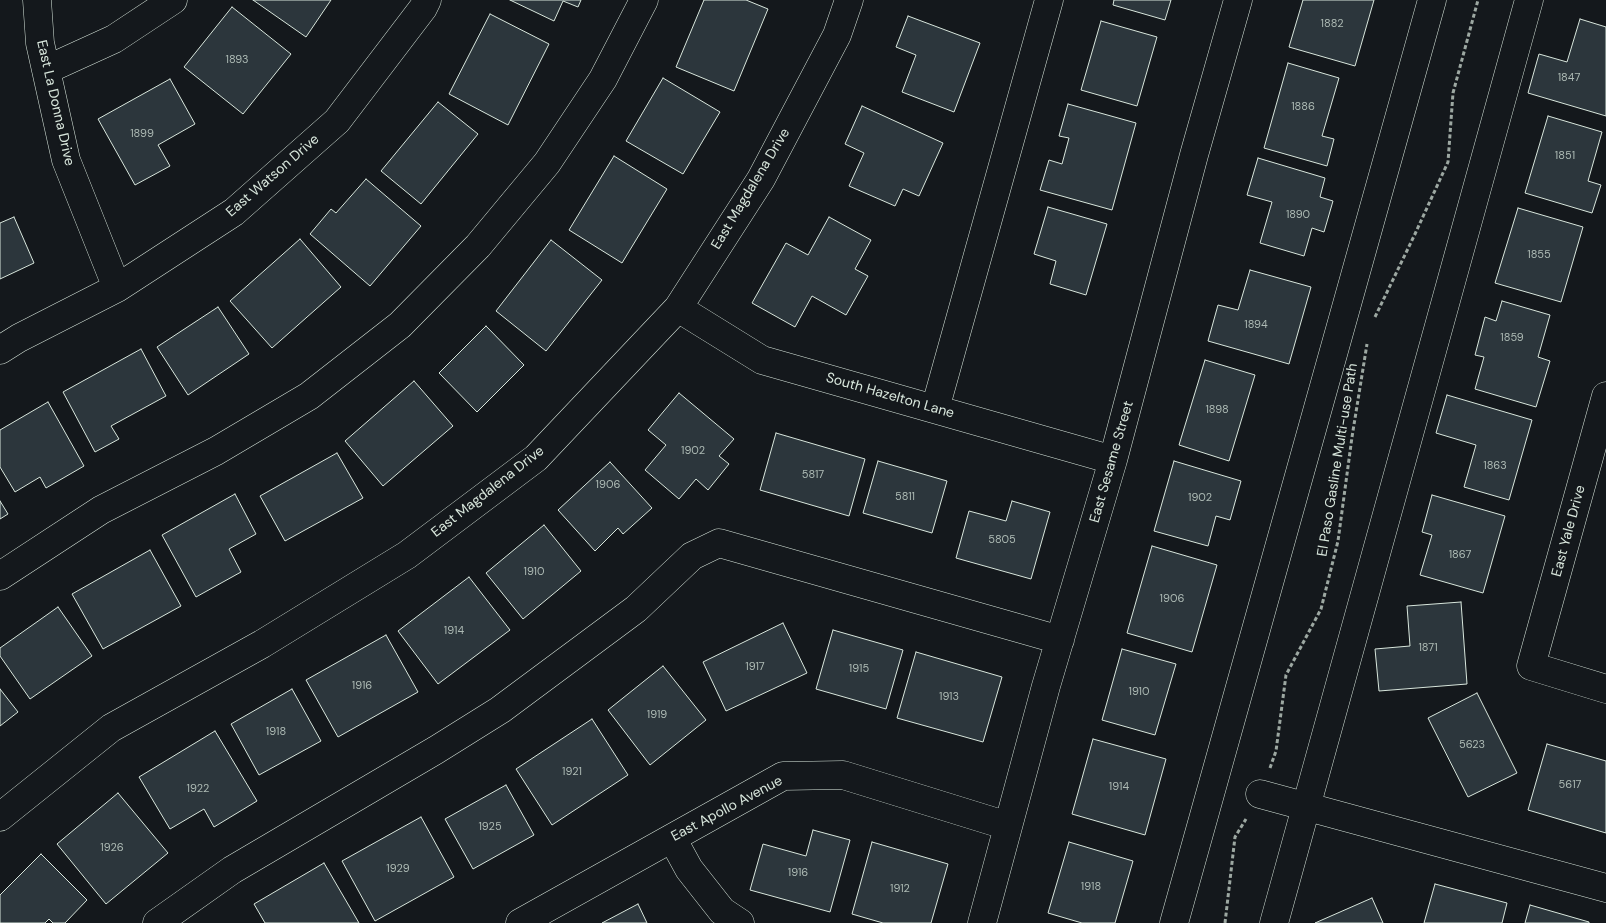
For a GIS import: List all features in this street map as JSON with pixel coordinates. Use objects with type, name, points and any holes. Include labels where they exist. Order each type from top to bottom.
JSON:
[{"type":"street","name":"East La Donna Drive","points":[[37,0],[40,43],[66,160],[117,288]]},
{"type":"street","points":[[46,70],[114,39],[173,0]]},
{"type":"street","name":"East Watson Drive","points":[[0,350],[18,338],[117,288],[234,212],[337,121],[423,8],[427,0]]},
{"type":"street","points":[[0,576],[101,510],[216,451],[309,396],[400,325],[478,246],[547,163],[603,79],[644,0]]},
{"type":"street","name":"East Magdalena Drive","points":[[0,817],[111,728],[262,644],[407,555],[536,458],[678,308],[761,179],[837,35],[849,0]]},
{"type":"street","points":[[935,409],[1048,0]]},
{"type":"street","name":"East Sesame Street","points":[[982,923],[1060,640],[1113,460],[1194,155],[1238,0]]},
{"type":"street","points":[[1174,923],[1432,0]]},
{"type":"street","points":[[1274,923],[1308,806],[1529,0]]},
{"type":"street","name":"South Hazelton Lane","points":[[678,308],[762,360],[1113,460]]},
{"type":"street","name":"East Yale Drive","points":[[1606,396],[1531,666],[1606,689]]},
{"type":"street","points":[[157,923],[232,870],[436,750],[500,710],[636,610],[692,556],[719,543],[1060,640]]},
{"type":"street","name":"East Apollo Avenue","points":[[520,923],[783,776],[843,776],[1008,826]]},
{"type":"street","points":[[1260,794],[1606,888]]},
{"type":"street","points":[[672,838],[689,869],[722,911],[740,923]]},
{"type":"path","points":[[1371,325],[1448,162],[1453,93],[1478,0]]},
{"type":"path","name":"El Paso Gasline Multi-use Path","points":[[1225,923],[1235,837],[1260,794],[1276,751],[1286,675],[1321,609],[1338,541],[1352,437],[1369,335]]},
{"type":"building","points":[[253,0],[331,0],[306,37]]},
{"type":"building","points":[[510,0],[581,0],[578,7],[563,1],[554,21]]},
{"type":"building","points":[[704,0],[746,0],[768,9],[734,91],[676,67]]},
{"type":"building","points":[[1114,0],[1171,0],[1165,20],[1113,5]]},
{"type":"building","points":[[1303,0],[1374,0],[1355,66],[1289,47]]},
{"type":"building","points":[[232,7],[291,54],[243,114],[184,67]]},
{"type":"building","points":[[490,14],[549,44],[508,125],[449,94]]},
{"type":"building","points":[[908,16],[980,43],[954,112],[902,92],[916,55],[896,47]]},
{"type":"building","points":[[1580,19],[1606,27],[1606,116],[1528,93],[1539,54],[1567,62]]},
{"type":"building","points":[[1101,21],[1157,37],[1137,106],[1081,90]]},
{"type":"building","points":[[1288,63],[1339,78],[1322,136],[1334,139],[1327,166],[1264,148]]},
{"type":"building","points":[[663,78],[720,112],[683,174],[626,141]]},
{"type":"building","points":[[170,79],[195,124],[158,145],[170,166],[135,185],[98,119]]},
{"type":"building","points":[[438,102],[478,134],[421,204],[381,171]]},
{"type":"building","points":[[1068,104],[1136,123],[1112,210],[1040,190],[1049,160],[1062,164],[1069,138],[1059,136]]},
{"type":"building","points":[[862,106],[943,143],[919,196],[903,189],[895,206],[849,186],[864,153],[845,144]]},
{"type":"building","points":[[1548,116],[1602,132],[1588,181],[1601,185],[1592,213],[1525,193]]},
{"type":"building","points":[[614,156],[667,189],[622,263],[569,230]]},
{"type":"building","points":[[1258,158],[1325,178],[1320,197],[1333,201],[1324,232],[1312,228],[1304,256],[1260,243],[1272,202],[1247,195]]},
{"type":"building","points":[[366,179],[421,226],[370,286],[310,234],[331,209],[336,213]]},
{"type":"building","points":[[1048,207],[1107,224],[1086,295],[1050,284],[1056,261],[1034,254]]},
{"type":"building","points":[[1518,208],[1583,227],[1561,302],[1495,283]]},
{"type":"building","points":[[14,217],[34,263],[0,279],[0,223]]},
{"type":"building","points":[[829,217],[871,240],[855,269],[868,276],[846,315],[812,296],[795,327],[752,303],[786,243],[808,255]]},
{"type":"building","points":[[300,239],[341,287],[272,348],[230,301]]},
{"type":"building","points":[[551,240],[602,280],[546,351],[496,311]]},
{"type":"building","points":[[1250,270],[1311,287],[1289,364],[1208,341],[1218,305],[1238,310]]},
{"type":"building","points":[[1502,301],[1550,315],[1538,357],[1550,361],[1536,407],[1475,389],[1484,357],[1475,355],[1485,317],[1496,321]]},
{"type":"building","points":[[218,307],[249,354],[188,395],[157,347]]},
{"type":"building","points":[[486,326],[524,365],[477,412],[439,373]]},
{"type":"building","points":[[141,349],[166,396],[111,426],[119,439],[95,452],[63,392]]},
{"type":"building","points":[[1205,360],[1255,375],[1229,461],[1179,445]]},
{"type":"building","points":[[414,381],[453,426],[383,486],[345,441]]},
{"type":"building","points":[[679,393],[734,439],[719,456],[729,464],[708,490],[696,479],[679,499],[645,470],[666,445],[648,430]]},
{"type":"building","points":[[1447,395],[1532,420],[1509,500],[1464,487],[1476,445],[1436,433]]},
{"type":"building","points":[[48,402],[84,466],[46,488],[40,477],[15,492],[0,467],[0,430]]},
{"type":"building","points":[[776,433],[865,459],[849,516],[760,490]]},
{"type":"building","points":[[337,453],[363,498],[285,541],[260,496]]},
{"type":"building","points":[[878,461],[947,481],[932,533],[863,513]]},
{"type":"building","points":[[1174,461],[1241,481],[1230,520],[1216,516],[1208,546],[1154,531]]},
{"type":"building","points":[[610,462],[652,508],[623,534],[618,528],[595,551],[558,510]]},
{"type":"building","points":[[235,494],[256,534],[229,549],[241,572],[196,597],[162,535]]},
{"type":"building","points":[[1432,495],[1505,516],[1483,593],[1420,575],[1432,535],[1422,532]]},
{"type":"building","points":[[0,501],[8,514],[0,519]]},
{"type":"building","points":[[1012,501],[1050,512],[1031,579],[956,558],[969,511],[1006,521]]},
{"type":"building","points":[[544,525],[581,571],[523,619],[486,573]]},
{"type":"building","points":[[1152,546],[1217,565],[1192,652],[1127,633]]},
{"type":"building","points":[[150,550],[181,606],[103,649],[72,594]]},
{"type":"building","points":[[469,577],[510,630],[438,684],[398,631]]},
{"type":"building","points":[[1461,602],[1467,684],[1379,691],[1375,649],[1410,646],[1407,606]]},
{"type":"building","points":[[58,607],[92,656],[30,699],[0,656],[0,648]]},
{"type":"building","points":[[783,623],[807,673],[726,711],[703,662]]},
{"type":"building","points":[[833,630],[903,650],[886,709],[816,689]]},
{"type":"building","points":[[386,635],[418,692],[338,737],[306,680]]},
{"type":"building","points":[[1122,649],[1176,664],[1155,735],[1102,720]]},
{"type":"building","points":[[916,652],[1002,677],[983,742],[897,718]]},
{"type":"building","points":[[663,666],[706,720],[650,765],[608,710]]},
{"type":"building","points":[[0,689],[18,712],[0,726]]},
{"type":"building","points":[[292,689],[321,741],[259,775],[231,724]]},
{"type":"building","points":[[1477,693],[1517,773],[1468,797],[1428,718]]},
{"type":"building","points":[[592,719],[628,775],[552,825],[516,769]]},
{"type":"building","points":[[215,731],[257,801],[214,827],[204,809],[170,829],[139,777]]},
{"type":"building","points":[[1093,739],[1166,759],[1145,835],[1072,814]]},
{"type":"building","points":[[1547,744],[1606,761],[1606,833],[1528,810]]},
{"type":"building","points":[[506,785],[534,835],[473,869],[445,819]]},
{"type":"building","points":[[118,793],[168,853],[106,904],[57,844]]},
{"type":"building","points":[[421,817],[454,877],[375,921],[342,861]]},
{"type":"building","points":[[813,830],[850,840],[830,912],[750,890],[763,844],[806,856]]},
{"type":"building","points":[[872,842],[948,864],[931,923],[883,923],[852,914]]},
{"type":"building","points":[[1069,842],[1133,861],[1115,923],[1082,923],[1048,913]]},
{"type":"building","points":[[41,854],[87,900],[65,923],[53,923],[49,919],[45,923],[0,923],[0,895]]},
{"type":"building","points":[[324,863],[359,923],[265,923],[254,904]]},
{"type":"building","points":[[1435,884],[1507,903],[1502,923],[1424,923]]},
{"type":"building","points":[[1372,898],[1383,923],[1315,923]]},
{"type":"building","points":[[638,904],[647,923],[602,923]]},
{"type":"building","points":[[1530,905],[1589,922],[1589,923],[1525,923]]}]
